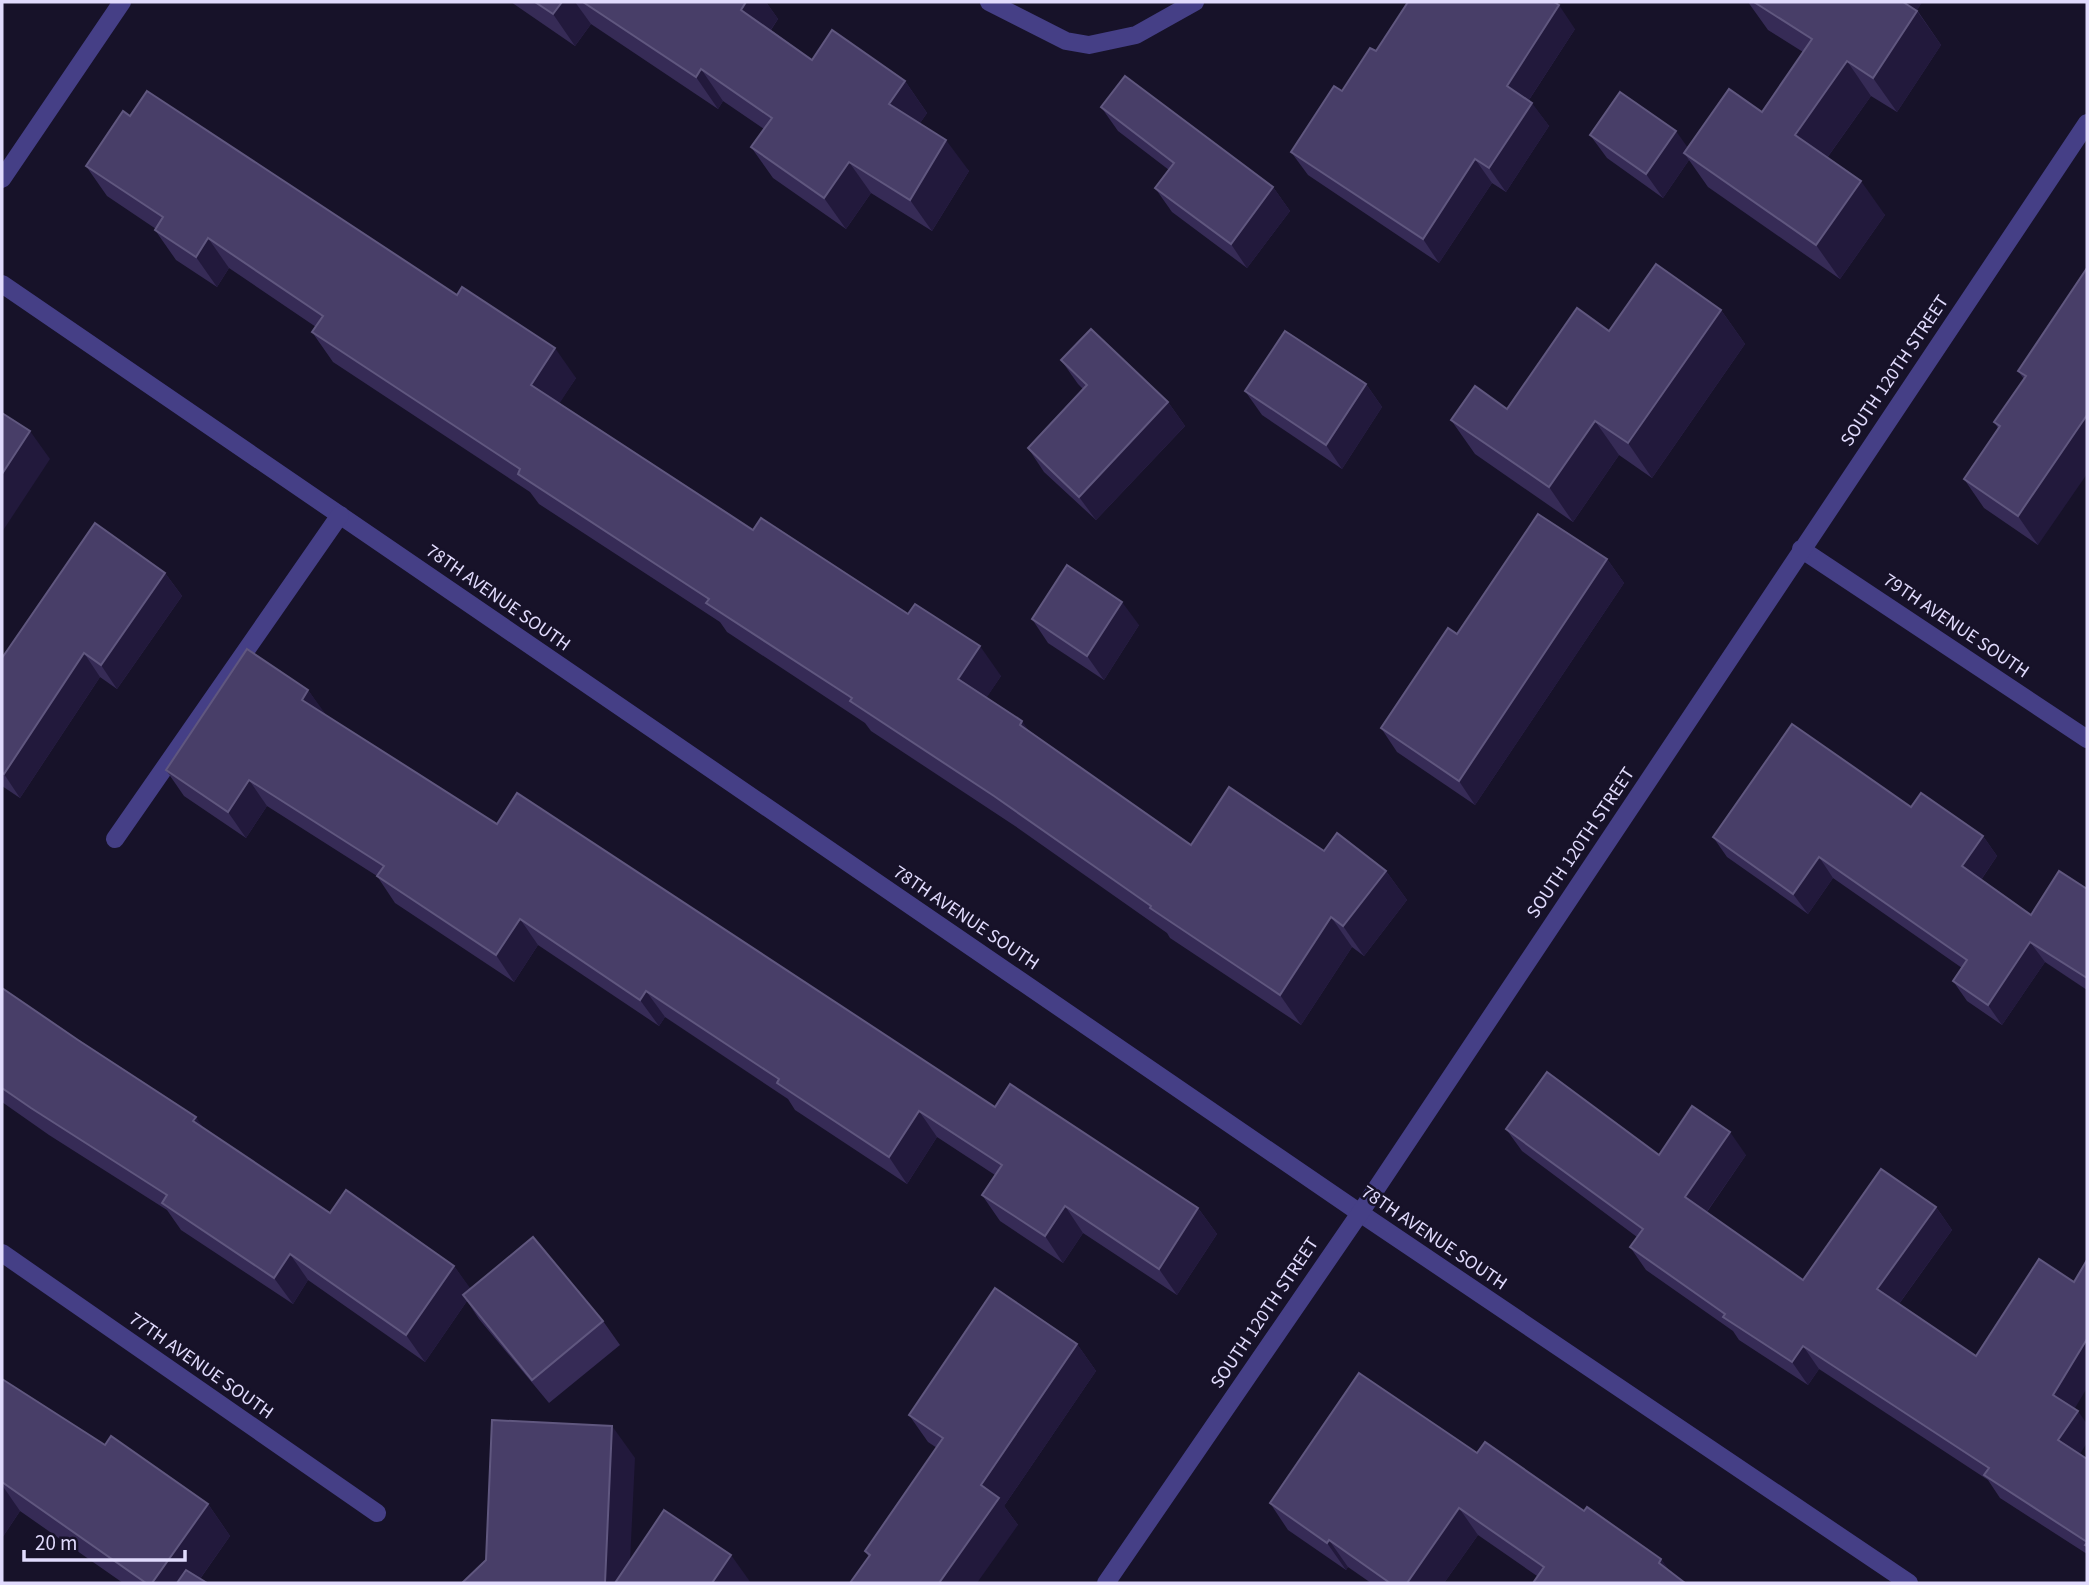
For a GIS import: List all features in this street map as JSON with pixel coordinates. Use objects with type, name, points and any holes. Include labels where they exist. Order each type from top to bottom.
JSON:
[{"type":"street","points":[[2,179],[122,2]]},
{"type":"street","points":[[989,2],[1066,41],[1089,45],[1136,36],[1195,2]]},
{"type":"street","name":"SOUTH 120TH STREET","points":[[1106,1583],[1360,1213],[2087,123]]},
{"type":"street","name":"78TH AVENUE SOUTH","points":[[2,284],[1360,1213],[1909,1583]]},
{"type":"street","points":[[115,839],[340,515]]},
{"type":"street","name":"79TH AVENUE SOUTH","points":[[1801,549],[2087,739]]},
{"type":"street","name":"77TH AVENUE SOUTH","points":[[2,1253],[377,1513]]},
{"type":"building","points":[[535,2],[562,2],[553,14]]},
{"type":"building","points":[[583,2],[746,2],[741,10],[812,60],[832,30],[905,81],[889,104],[946,140],[910,200],[849,162],[824,198],[751,147],[772,118],[701,69],[696,77]]},
{"type":"building","points":[[1408,2],[1554,2],[1559,5],[1507,86],[1532,103],[1489,168],[1475,159],[1423,239],[1291,152],[1334,86],[1342,91],[1370,48],[1376,51]]},
{"type":"building","points":[[1754,2],[1903,2],[1917,11],[1873,78],[1847,61],[1795,135],[1861,181],[1816,245],[1684,153],[1729,89],[1762,112],[1812,39]]},
{"type":"building","points":[[1125,76],[1273,187],[1231,244],[1155,188],[1174,163],[1101,107]]},
{"type":"building","points":[[147,91],[457,295],[462,287],[555,348],[531,385],[753,530],[761,518],[908,614],[915,604],[980,646],[958,679],[1022,721],[1020,725],[1191,845],[1229,787],[1324,851],[1337,833],[1386,871],[1343,926],[1331,917],[1280,995],[1150,908],[1151,906],[994,796],[850,701],[852,698],[706,603],[709,599],[518,474],[520,469],[312,332],[323,316],[208,238],[196,257],[155,230],[163,217],[86,166],[123,111],[130,116]]},
{"type":"building","points":[[1620,92],[1676,131],[1646,174],[1590,135]]},
{"type":"building","points":[[1656,264],[1721,310],[1628,443],[1595,421],[1549,487],[1451,420],[1475,386],[1507,409],[1577,308],[1609,331]]},
{"type":"building","points":[[2087,268],[2087,415],[2018,516],[1964,479],[2000,426],[1994,422],[2026,376],[2018,371]]},
{"type":"building","points":[[1091,329],[1168,402],[1079,497],[1028,448],[1087,385],[1061,360]]},
{"type":"building","points":[[1285,331],[1366,384],[1326,445],[1245,391]]},
{"type":"building","points":[[2,413],[30,431],[2,474]]},
{"type":"building","points":[[1538,514],[1607,559],[1459,781],[1381,728],[1448,628],[1457,634]]},
{"type":"building","points":[[95,523],[165,573],[101,665],[84,653],[4,774],[2,658]]},
{"type":"building","points":[[1067,565],[1122,602],[1087,656],[1032,619]]},
{"type":"building","points":[[247,649],[308,690],[302,700],[497,824],[517,793],[995,1107],[1010,1084],[1198,1208],[1159,1269],[1065,1206],[1045,1236],[982,1195],[1002,1165],[919,1111],[889,1157],[777,1083],[779,1079],[646,991],[640,1000],[520,919],[496,955],[377,876],[384,866],[249,780],[228,812],[166,770]]},
{"type":"building","points":[[1792,724],[1911,807],[1921,793],[1983,836],[1962,866],[2031,915],[2059,871],[2087,889],[2087,978],[2030,942],[1988,1005],[1953,981],[1967,960],[1819,857],[1793,894],[1713,837]]},
{"type":"building","points":[[2,988],[196,1117],[193,1121],[330,1213],[346,1190],[454,1266],[406,1335],[290,1254],[274,1278],[162,1203],[167,1195],[2,1088]]},
{"type":"building","points":[[1547,1072],[1659,1155],[1692,1106],[1730,1132],[1685,1197],[1803,1280],[1881,1169],[1936,1207],[1877,1289],[1976,1356],[2039,1259],[2074,1282],[2087,1260],[2087,1339],[2053,1395],[2078,1411],[2058,1440],[2087,1459],[2087,1542],[1984,1475],[1989,1468],[1803,1346],[1792,1362],[1723,1317],[1725,1314],[1630,1247],[1643,1229],[1506,1129]]},
{"type":"building","points":[[533,1237],[603,1321],[532,1380],[463,1295]]},
{"type":"building","points":[[995,1288],[1077,1344],[981,1485],[999,1498],[939,1583],[850,1583],[870,1555],[865,1551],[943,1438],[909,1415]]},
{"type":"building","points":[[1359,1373],[1477,1453],[1485,1442],[1584,1511],[1587,1507],[1661,1559],[1659,1563],[1685,1583],[1533,1583],[1544,1567],[1459,1508],[1407,1583],[1390,1583],[1329,1540],[1327,1543],[1270,1503]]},
{"type":"building","points":[[2,1379],[105,1445],[111,1436],[208,1504],[152,1583],[146,1583],[2,1482]]},
{"type":"building","points":[[492,1420],[612,1426],[605,1583],[462,1583],[486,1560]]},
{"type":"building","points":[[664,1510],[731,1555],[712,1583],[615,1583]]},
{"type":"building","points":[[186,1570],[207,1583],[177,1583]]}]
